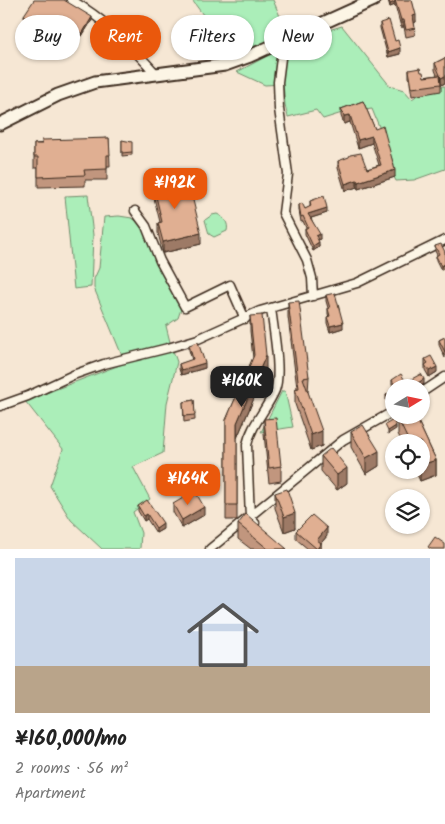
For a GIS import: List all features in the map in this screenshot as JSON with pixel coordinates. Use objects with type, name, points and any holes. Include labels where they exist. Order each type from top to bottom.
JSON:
[{"type":"street","points":[[71,0],[99,18],[142,58],[157,75]]},
{"type":"street","points":[[332,19],[374,0]]},
{"type":"street","points":[[0,124],[58,95],[96,82],[225,65],[264,50]]},
{"type":"street","points":[[281,60],[278,82],[279,109],[288,174],[283,213],[307,260],[312,278],[313,296]]},
{"type":"street","points":[[134,211],[146,226],[160,261],[186,307],[230,285],[245,319]]},
{"type":"street","points":[[0,406],[104,364],[190,342],[260,311],[357,282],[445,240]]},
{"type":"street","points":[[262,530],[250,518],[247,445],[249,436],[276,389],[278,376],[271,308]]},
{"type":"street","points":[[430,387],[445,377]]},
{"type":"street","points":[[210,549],[344,440],[385,416]]},
{"type":"green space","points":[[192,0],[273,0],[279,15],[264,15],[264,45],[254,50],[254,15],[203,15]]},
{"type":"green space","points":[[342,26],[390,86],[404,90],[412,99],[428,88],[445,86],[445,169],[414,180],[396,181],[393,175],[394,164],[372,109],[342,113],[323,119],[316,110],[288,117],[283,84],[265,85],[237,72],[264,58],[264,60],[332,60],[332,29]]},
{"type":"green space","points":[[88,195],[93,235],[91,287],[74,289],[65,196]]},
{"type":"green space","points":[[217,214],[225,221],[227,231],[214,237],[209,234],[205,220]]},
{"type":"green space","points":[[119,216],[132,218],[141,224],[157,258],[159,268],[181,309],[178,318],[166,326],[177,362],[167,403],[163,453],[133,467],[150,499],[133,512],[141,533],[140,548],[138,549],[102,549],[71,520],[50,486],[63,449],[25,401],[125,363],[94,288],[94,279],[99,268],[104,217]]},
{"type":"green space","points":[[282,391],[285,391],[293,427],[261,432]]},
{"type":"building","points":[[34,0],[64,0],[90,16],[90,20],[82,34],[80,32],[80,15],[24,15]]},
{"type":"building","points":[[389,0],[395,0],[395,2],[390,4]]},
{"type":"building","points":[[395,0],[412,0],[416,15],[413,16],[415,28],[406,30],[404,20],[401,20]]},
{"type":"building","points":[[389,20],[395,41],[398,40],[400,48],[388,52],[380,23]]},
{"type":"building","points":[[445,58],[445,76],[441,78],[435,63]]},
{"type":"building","points":[[420,68],[424,77],[440,75],[441,84],[412,88],[409,70]]},
{"type":"building","points":[[363,101],[375,129],[383,126],[395,170],[358,182],[357,180],[345,184],[338,161],[350,155],[361,153],[367,169],[381,165],[372,136],[358,140],[350,115],[344,116],[341,109]]},
{"type":"building","points":[[109,138],[110,155],[107,155],[107,169],[84,170],[85,175],[38,177],[38,157],[34,157],[34,144],[42,144],[42,140]]},
{"type":"building","points":[[122,140],[132,142],[132,152],[122,153]]},
{"type":"building","points":[[168,171],[173,192],[190,188],[201,233],[163,242],[158,223],[162,222],[151,175]]},
{"type":"building","points":[[324,196],[327,208],[308,214],[320,234],[316,236],[319,242],[313,246],[305,229],[308,227],[303,216],[301,217],[299,205],[302,203],[305,209],[311,206],[310,201]]},
{"type":"building","points":[[441,244],[445,252],[445,264],[441,266],[436,256],[439,254],[435,246]]},
{"type":"building","points":[[335,293],[343,323],[330,326],[327,317],[330,316],[328,309],[330,308],[326,295]]},
{"type":"building","points":[[299,301],[309,377],[303,378],[322,431],[311,435],[295,389],[299,388],[288,302]]},
{"type":"building","points":[[262,315],[266,355],[237,423],[237,505],[226,505],[226,420],[254,355],[250,316]]},
{"type":"building","points":[[445,337],[445,352],[439,340]]},
{"type":"building","points":[[198,342],[205,363],[181,370],[179,364],[193,359],[189,345]]},
{"type":"building","points":[[431,356],[437,367],[429,371],[425,365],[428,363],[425,359]]},
{"type":"building","points":[[401,374],[404,379],[394,379]]},
{"type":"building","points":[[421,374],[424,379],[412,379]]},
{"type":"building","points":[[194,400],[195,415],[184,416],[183,402]]},
{"type":"building","points":[[276,418],[281,466],[269,468],[264,419]]},
{"type":"building","points":[[395,424],[396,426],[388,431],[385,425]]},
{"type":"building","points":[[400,424],[419,424],[424,434],[405,434]]},
{"type":"building","points":[[363,425],[379,451],[366,458],[351,432]]},
{"type":"building","points":[[430,447],[436,460],[430,462]]},
{"type":"building","points":[[331,448],[347,468],[337,475],[321,456]]},
{"type":"building","points":[[287,489],[295,513],[284,517],[275,493]]},
{"type":"building","points":[[195,491],[204,507],[182,520],[173,504]]},
{"type":"building","points":[[147,500],[163,523],[156,528],[147,514],[144,516],[138,506]]},
{"type":"building","points":[[246,514],[287,549],[268,549],[238,524]]},
{"type":"building","points":[[312,515],[327,528],[317,540],[321,543],[317,549],[296,531]]},
{"type":"building","points":[[435,537],[445,544],[445,549],[431,549],[428,547]]}]
